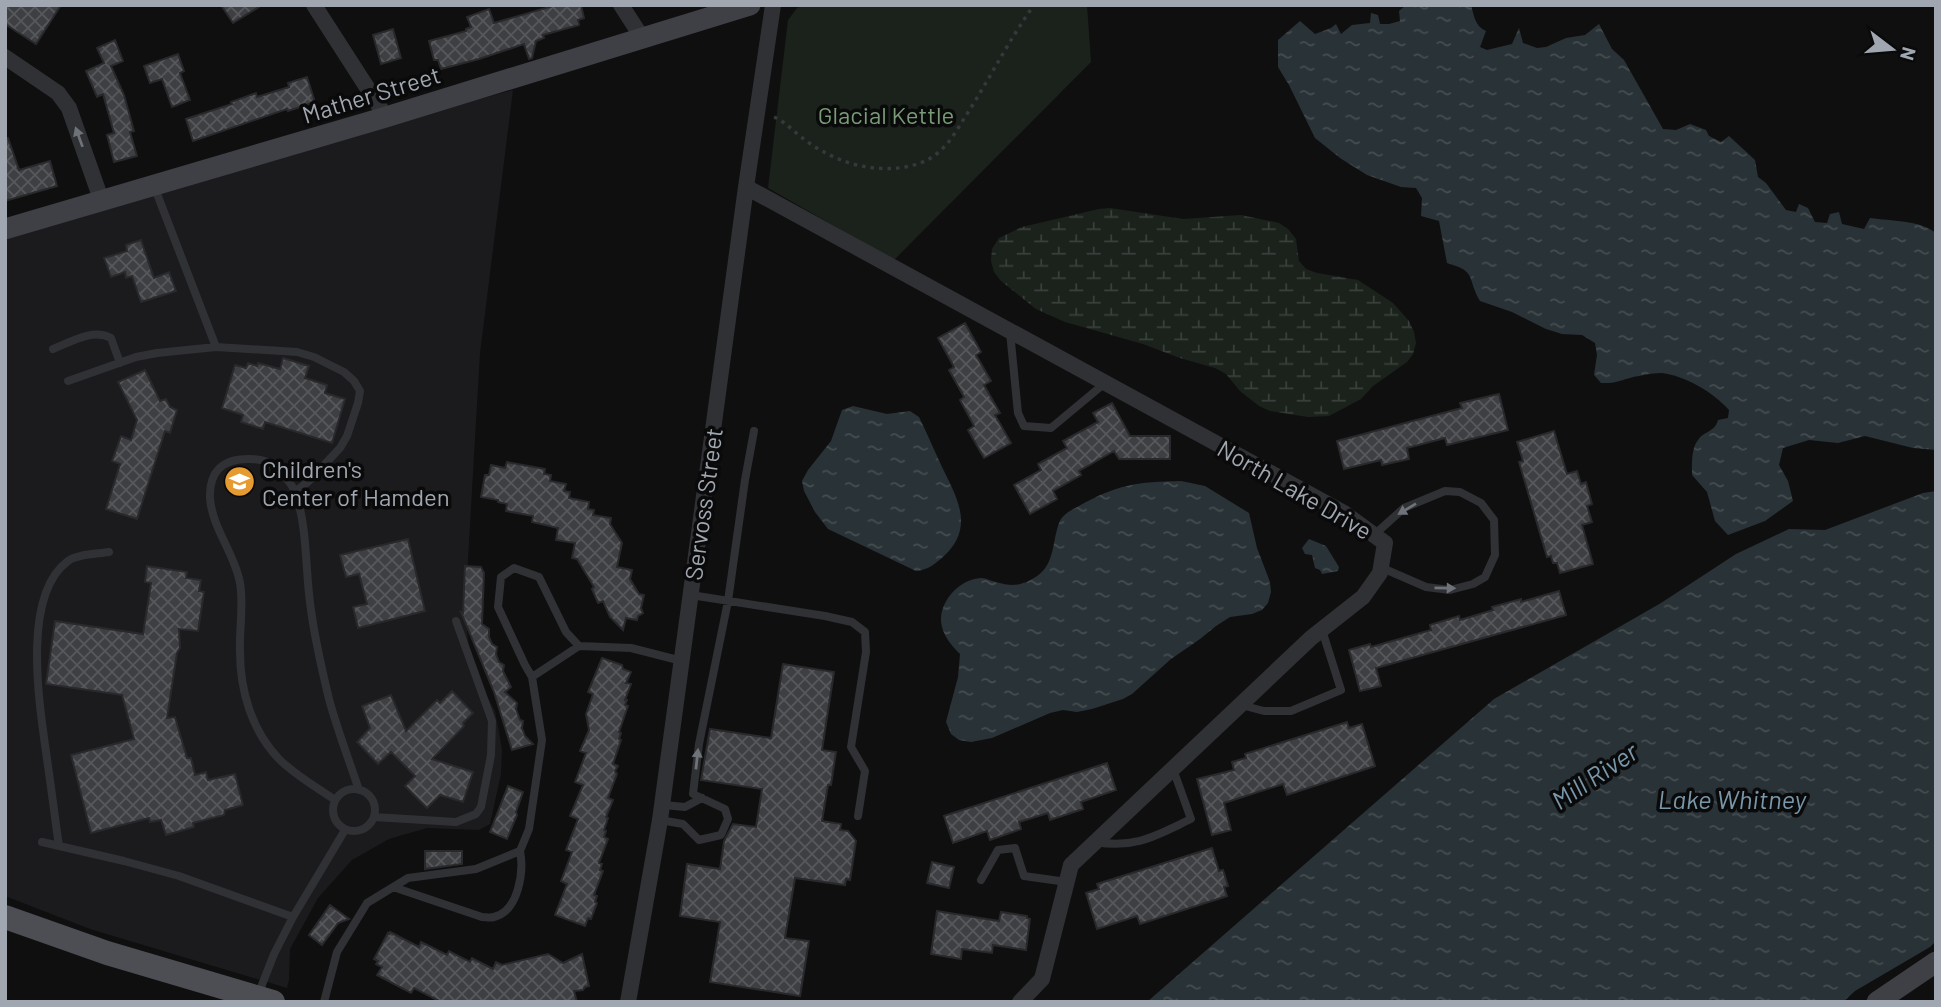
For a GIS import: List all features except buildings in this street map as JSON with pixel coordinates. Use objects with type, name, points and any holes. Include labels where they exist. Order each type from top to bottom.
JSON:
[{"type":"main road","points":[[5,917],[107,953],[265,1000]]},
{"type":"street","points":[[314,5],[386,117]]},
{"type":"street","points":[[621,5],[643,39]]},
{"type":"street","name":"Mather Street","points":[[5,229],[386,117],[750,5]]},
{"type":"street","name":"Servoss Street","points":[[628,1002],[662,812],[773,5]]},
{"type":"street","points":[[5,57],[58,93],[69,108],[102,202]]},
{"type":"street","name":"North Lake Drive","points":[[746,187],[1344,513],[1385,543],[1380,573],[1363,597],[1322,630],[1240,705],[1071,865],[1042,979],[1020,1002]]},
{"type":"street","points":[[1877,1002],[1936,962]]},
{"type":"lane","points":[[154,186],[216,348]]},
{"type":"lane","points":[[1010,331],[1018,412],[1024,426],[1051,428],[1105,383]]},
{"type":"lane","points":[[53,349],[96,333],[103,334],[111,338],[120,363]]},
{"type":"lane","points":[[68,381],[157,353],[216,348],[297,352],[314,357],[344,372],[360,391],[347,436],[340,449],[295,492]]},
{"type":"lane","points":[[662,812],[683,824],[699,840],[721,835],[728,819],[725,809],[693,794],[699,744],[728,601],[754,431]]},
{"type":"lane","points":[[335,800],[280,760],[268,745],[247,707],[242,687],[240,655],[240,583],[211,506],[210,492],[218,469],[229,461],[267,461],[288,481],[295,492],[302,520],[311,610],[329,701],[359,790]]},
{"type":"lane","points":[[1374,535],[1404,508],[1445,491],[1460,492],[1481,503],[1494,520],[1495,555],[1485,577],[1473,584],[1450,590],[1426,587],[1380,567]]},
{"type":"lane","points":[[59,846],[37,687],[38,636],[43,598],[53,574],[70,559],[109,552]]},
{"type":"lane","points":[[394,887],[482,917],[495,917],[507,909],[517,892],[523,865],[520,851],[528,829],[542,740],[532,677],[498,607],[501,577],[514,568],[539,577],[566,632],[579,646]]},
{"type":"lane","points":[[691,595],[825,616],[852,622],[865,632],[866,652],[851,747],[865,771],[858,816]]},
{"type":"lane","points":[[374,817],[456,822],[476,814],[481,807],[491,755],[492,721],[456,621]]},
{"type":"lane","points":[[1240,705],[1264,711],[1291,711],[1341,690],[1322,630]]},
{"type":"lane","points":[[532,677],[579,646],[631,648],[682,661]]},
{"type":"lane","points":[[1095,842],[1135,844],[1191,819],[1173,769]]},
{"type":"lane","points":[[359,790],[374,803],[374,817],[371,824],[352,832],[345,830],[335,821],[332,814],[335,800],[345,791],[359,790]]},
{"type":"lane","points":[[662,812],[685,807],[702,798]]},
{"type":"lane","points":[[265,1000],[274,954],[345,830]]},
{"type":"lane","points":[[42,842],[179,876],[293,917]]},
{"type":"lane","points":[[981,880],[998,850],[1015,848],[1024,876],[1067,882]]},
{"type":"lane","points":[[324,1002],[337,951],[367,903],[408,878],[476,869],[520,851]]},
{"type":"path","points":[[757,113],[777,117],[814,147],[862,167],[902,167],[925,162],[942,150],[955,132],[1034,5]]},
{"type":"shaded area","name":"Children's Center of Hamden","points":[[513,90],[480,353],[465,611],[471,667],[495,711],[502,749],[501,774],[490,824],[479,830],[427,828],[389,839],[352,860],[318,898],[290,949],[287,988],[90,929],[5,896],[5,229]]},
{"type":"green space","name":"Glacial Kettle","points":[[806,5],[1087,5],[1091,62],[894,260],[768,188],[788,20],[797,8]]},
{"type":"green space","points":[[1110,208],[1183,219],[1241,215],[1279,223],[1296,239],[1299,261],[1306,269],[1358,280],[1393,303],[1409,321],[1414,332],[1416,343],[1413,354],[1407,362],[1373,386],[1361,399],[1329,416],[1308,417],[1270,411],[1259,406],[1240,391],[1226,374],[1215,368],[1065,322],[1036,309],[1001,281],[994,272],[992,249],[999,238],[1022,227]]},
{"type":"water","points":[[1406,5],[1471,5],[1477,23],[1486,31],[1480,47],[1487,50],[1512,44],[1519,28],[1523,43],[1537,48],[1585,35],[1599,24],[1612,49],[1624,60],[1663,129],[1676,130],[1690,124],[1706,130],[1709,136],[1721,142],[1729,136],[1755,160],[1758,177],[1766,183],[1786,210],[1796,212],[1799,204],[1808,208],[1815,222],[1827,223],[1830,214],[1839,212],[1842,224],[1864,229],[1870,218],[1913,223],[1936,233],[1936,450],[1913,448],[1865,436],[1838,443],[1809,440],[1783,448],[1779,465],[1788,481],[1793,501],[1765,521],[1728,535],[1715,521],[1707,492],[1692,475],[1693,452],[1698,440],[1714,427],[1718,420],[1728,418],[1729,410],[1723,404],[1690,382],[1662,373],[1601,383],[1594,375],[1597,355],[1595,343],[1582,335],[1562,334],[1546,329],[1512,312],[1480,301],[1470,276],[1463,269],[1447,263],[1439,221],[1421,216],[1422,198],[1416,188],[1401,187],[1367,175],[1315,138],[1278,67],[1278,40],[1300,21],[1315,34],[1336,24],[1341,34],[1352,25],[1370,23],[1371,13],[1378,15],[1380,24],[1400,21],[1399,11]]},
{"type":"water","points":[[853,406],[887,414],[910,411],[919,417],[953,490],[960,512],[959,534],[944,556],[928,568],[916,571],[828,529],[804,491],[802,481],[831,441],[842,410]]},
{"type":"water","points":[[1181,481],[1205,486],[1249,513],[1257,548],[1270,582],[1268,603],[1262,610],[1230,617],[1171,659],[1123,699],[1077,712],[1063,710],[1050,713],[992,738],[971,742],[959,740],[951,734],[946,722],[958,677],[960,654],[945,635],[941,619],[946,602],[957,588],[972,579],[983,578],[1012,585],[1027,582],[1047,565],[1059,523],[1070,511],[1105,493],[1128,486]]},
{"type":"water","name":"Lake Whitney","points":[[1936,491],[1936,941],[1930,947],[1855,991],[1843,1002],[1147,1002],[1494,699],[1661,603],[1736,554],[1789,529],[1825,530],[1923,493]]},
{"type":"water","points":[[1309,539],[1326,546],[1339,567],[1338,571],[1322,574],[1315,568],[1312,555],[1305,554],[1302,548]]},
{"type":"place","name":"Children's Center of Hamden","points":[[239,482]]},
{"type":"water label","name":"Mill River","points":[[1594,775]]}]
